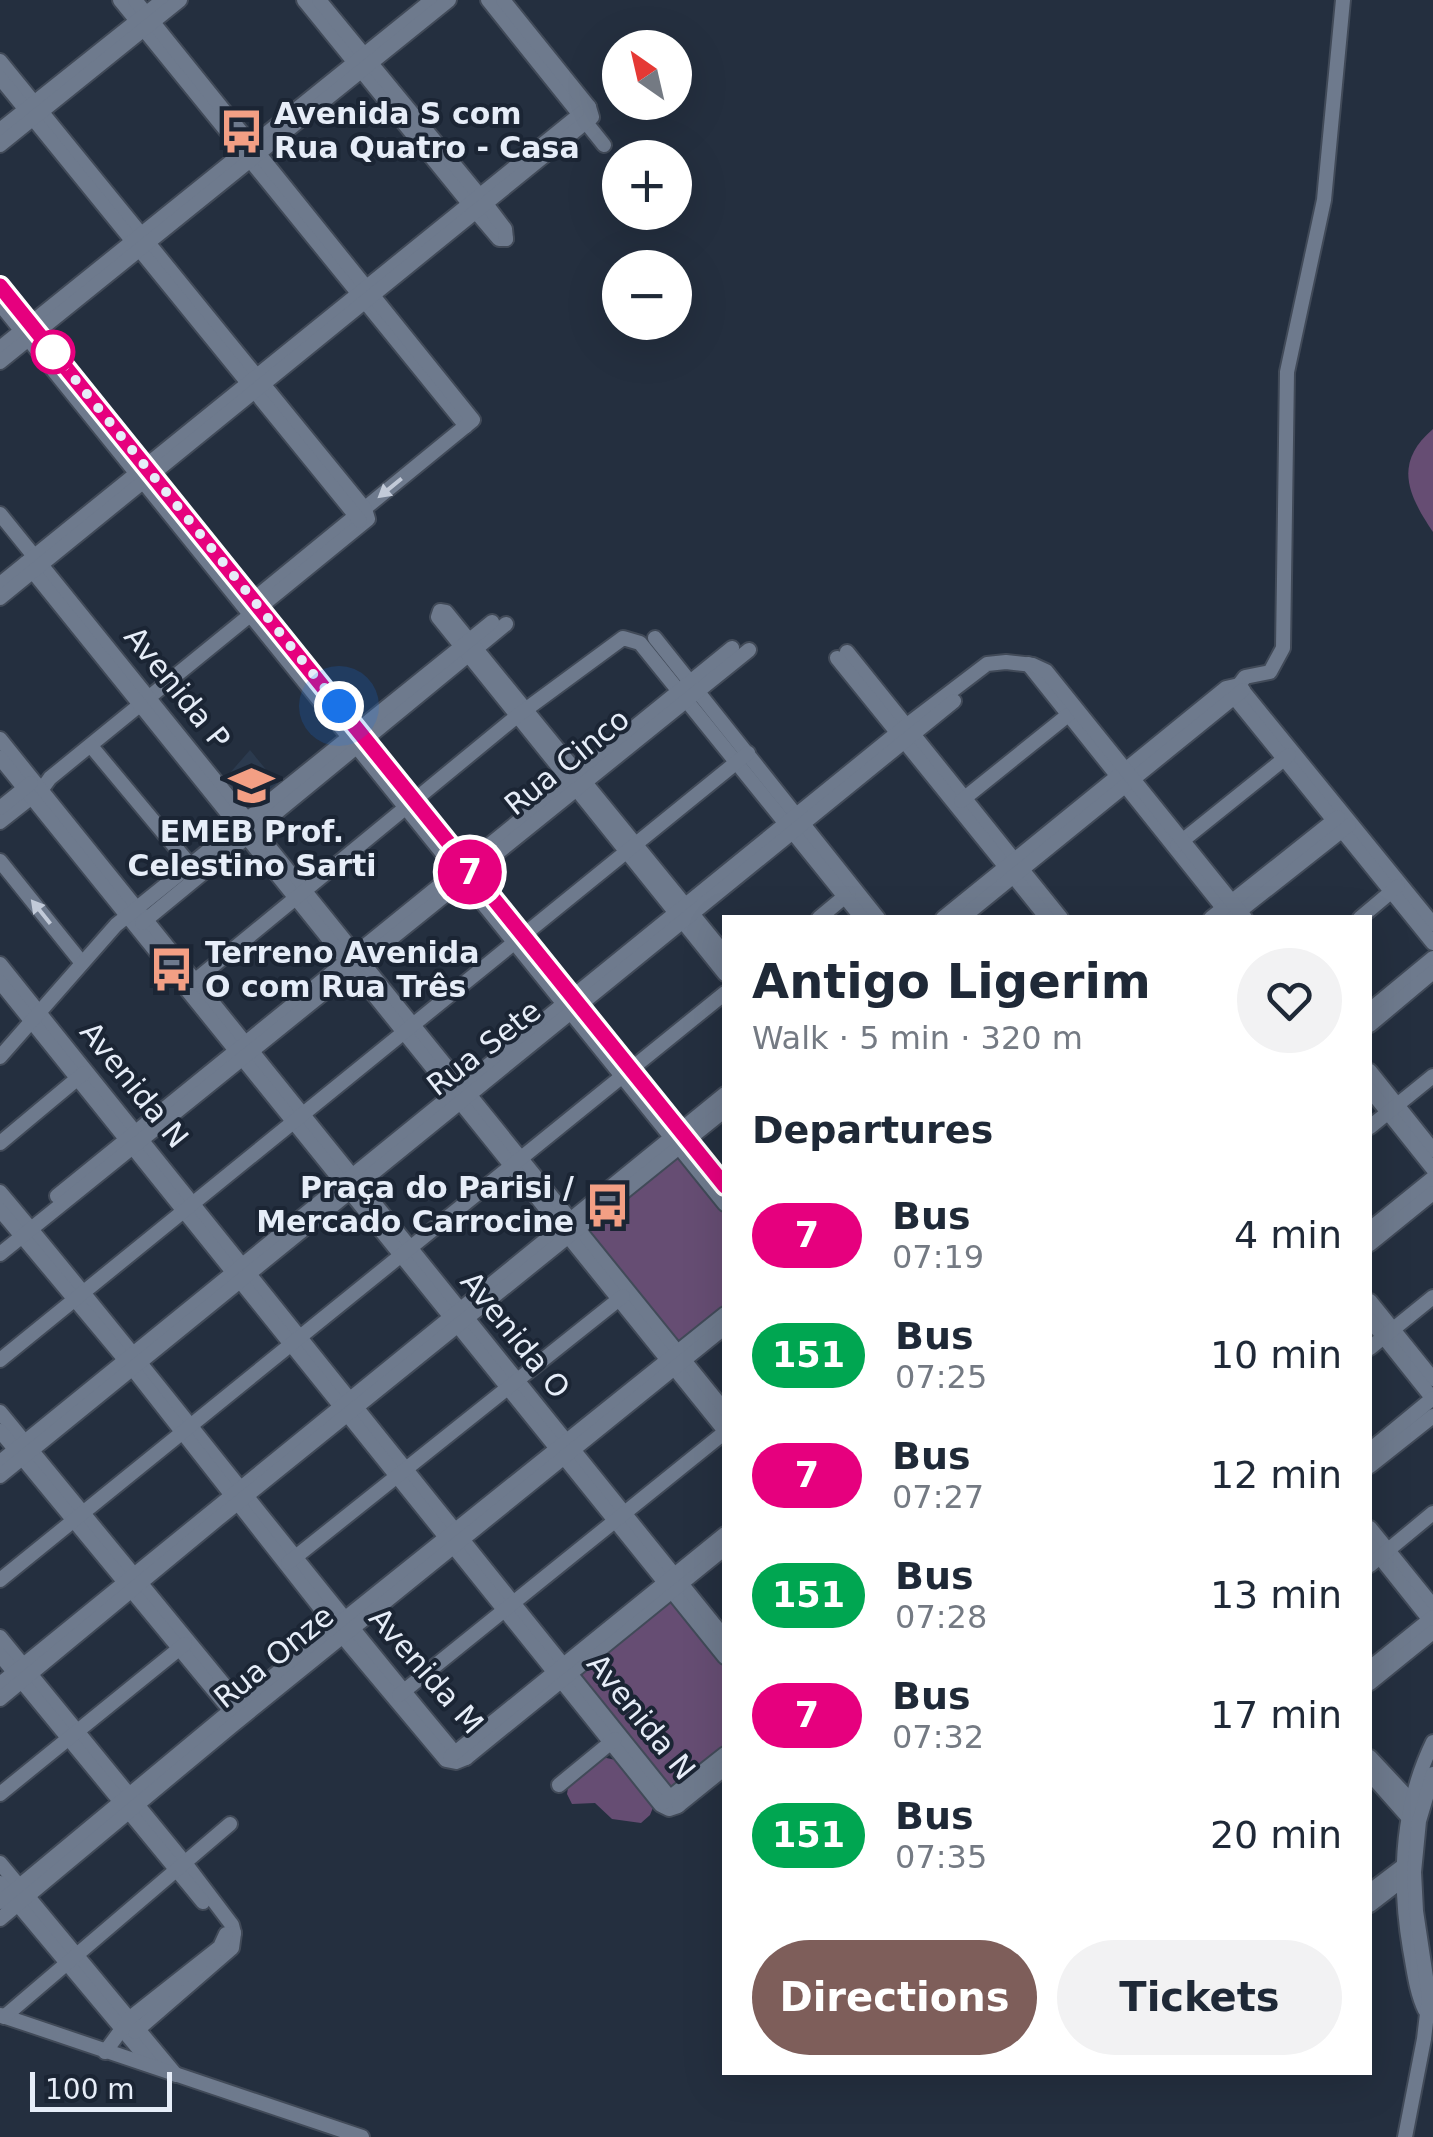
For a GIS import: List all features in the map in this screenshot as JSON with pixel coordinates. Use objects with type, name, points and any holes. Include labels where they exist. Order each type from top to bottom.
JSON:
[{"type":"street","points":[[0,808],[91,746],[363,516],[468,421],[145,22],[120,0]]},
{"type":"street","points":[[136,0],[145,22]]},
{"type":"street","points":[[145,22],[163,0]]},
{"type":"street","points":[[0,146],[34,111],[145,22],[180,0]]},
{"type":"street","points":[[304,0],[362,63],[478,204]]},
{"type":"street","points":[[319,0],[362,63]]},
{"type":"street","points":[[362,63],[432,0]]},
{"type":"street","points":[[0,362],[30,332],[362,63],[448,0]]},
{"type":"street","points":[[488,0],[587,115]]},
{"type":"street","points":[[503,0],[602,141]]},
{"type":"street","points":[[947,915],[1014,867],[1235,690],[1245,677],[1270,672],[1282,648],[1287,372],[1324,200],[1342,0]]},
{"type":"street","points":[[0,61],[34,111],[363,516]]},
{"type":"street","points":[[0,78],[34,111]]},
{"type":"street","points":[[0,130],[34,111]]},
{"type":"street","points":[[0,598],[34,564],[587,115]]},
{"type":"street","points":[[0,286],[30,332],[679,1139],[722,1200]]},
{"type":"street","points":[[0,304],[30,332]]},
{"type":"street","points":[[0,348],[30,332]]},
{"type":"street","name":"Avenida P","points":[[0,514],[34,564],[569,1228],[677,1361],[722,1408]]},
{"type":"street","points":[[0,584],[34,564]]},
{"type":"street","points":[[442,614],[685,914],[722,970]]},
{"type":"street","points":[[0,1057],[82,963],[499,623]]},
{"type":"street","points":[[656,638],[688,690]]},
{"type":"street","points":[[191,984],[409,803],[617,640],[638,642],[688,690],[850,892],[875,915]]},
{"type":"street","name":"Rua Cinco","points":[[0,1254],[24,1229],[688,690],[732,648]]},
{"type":"street","name":"Rua Cinco","points":[[688,690],[748,650]]},
{"type":"street","points":[[842,655],[1014,867],[1058,915]]},
{"type":"street","name":"Rua Sete","points":[[0,1462],[23,1449],[906,733],[1006,662],[1046,670],[1072,712]]},
{"type":"street","points":[[1235,690],[1396,888],[1433,943]]},
{"type":"street","points":[[961,801],[1072,712],[1230,913],[1342,822]]},
{"type":"street","name":"Avenida O","points":[[0,738],[243,1051],[722,1646]]},
{"type":"street","points":[[91,746],[191,866]]},
{"type":"street","points":[[1179,844],[1288,755]]},
{"type":"street","name":"Avenida O","points":[[0,758],[36,786]]},
{"type":"street","points":[[0,1360],[743,758]]},
{"type":"street","points":[[0,822],[36,786]]},
{"type":"street","points":[[137,917],[191,866],[248,829]]},
{"type":"street","points":[[0,861],[82,963]]},
{"type":"street","points":[[965,915],[1014,867]]},
{"type":"street","points":[[1014,867],[1045,915]]},
{"type":"street","points":[[1364,915],[1396,888]]},
{"type":"street","points":[[1396,888],[1433,924]]},
{"type":"street","points":[[823,915],[850,892]]},
{"type":"street","points":[[850,892],[861,915]]},
{"type":"street","points":[[685,914],[722,951]]},
{"type":"street","points":[[1372,1008],[1433,958]]},
{"type":"street","name":"Avenida N","points":[[0,964],[35,1016],[670,1803]]},
{"type":"street","points":[[1372,1023],[1433,972]]},
{"type":"street","name":"Avenida N","points":[[0,982],[35,1016]]},
{"type":"street","points":[[0,1580],[722,995]]},
{"type":"street","points":[[0,1143],[82,1074]]},
{"type":"street","points":[[1372,1074],[1433,1169]]},
{"type":"street","points":[[1372,1125],[1433,1076]]},
{"type":"street","points":[[1372,1092],[1433,1150]]},
{"type":"street","points":[[0,1699],[22,1673],[679,1139],[722,1097]]},
{"type":"street","points":[[679,1139],[722,1112]]},
{"type":"street","points":[[679,1139],[722,1183]]},
{"type":"street","points":[[1372,1227],[1433,1178]]},
{"type":"street","name":"Avenida M","points":[[0,1192],[24,1229],[453,1758],[562,1673]]},
{"type":"street","points":[[1372,1242],[1433,1193]]},
{"type":"street","name":"Avenida M","points":[[0,1210],[24,1229]]},
{"type":"street","name":"Rua Cinco","points":[[0,1242],[24,1229]]},
{"type":"street","points":[[291,1561],[624,1296]]},
{"type":"street","points":[[1372,1346],[1433,1297]]},
{"type":"street","points":[[1372,1304],[1433,1399],[1372,1448]]},
{"type":"street","name":"Rua Onze","points":[[677,1361],[722,1317]]},
{"type":"street","points":[[1372,1321],[1433,1379]]},
{"type":"street","name":"Rua Onze","points":[[0,1918],[12,1894],[677,1361],[722,1329]]},
{"type":"street","name":"Avenida P","points":[[677,1361],[722,1428]]},
{"type":"street","points":[[0,1412],[23,1449],[239,1712]]},
{"type":"street","points":[[1372,1464],[1433,1416]]},
{"type":"street","points":[[0,1431],[23,1449]]},
{"type":"street","points":[[399,1695],[722,1434]]},
{"type":"street","name":"Rua Sete","points":[[0,1476],[23,1449]]},
{"type":"street","points":[[1432,1620],[1377,1554],[1433,1513]]},
{"type":"street","points":[[562,1673],[673,1583],[722,1537]]},
{"type":"street","points":[[673,1583],[722,1550]]},
{"type":"street","points":[[1372,1666],[1432,1620]]},
{"type":"street","points":[[1372,1681],[1432,1620]]},
{"type":"street","points":[[0,1637],[22,1673],[182,1866],[230,1934],[129,2028],[111,2054]]},
{"type":"street","points":[[0,1794],[185,1644]]},
{"type":"street","points":[[0,1656],[22,1673]]},
{"type":"street","points":[[0,1684],[22,1673]]},
{"type":"street","points":[[559,1786],[615,1739]]},
{"type":"street","points":[[1405,2137],[1424,2039],[1425,2010],[1418,1996],[1412,1962],[1408,1869],[1416,1811],[1433,1742]]},
{"type":"street","points":[[670,1803],[722,1757]]},
{"type":"street","points":[[670,1803],[722,1770]]},
{"type":"street","points":[[1416,1811],[1433,1774]]},
{"type":"street","points":[[1375,1779],[1416,1811]]},
{"type":"street","points":[[2,2016],[230,1824]]},
{"type":"street","points":[[0,1864],[12,1894],[129,2028],[177,2076]]},
{"type":"street","points":[[1372,1890],[1408,1869]]},
{"type":"street","points":[[1372,1903],[1408,1869]]},
{"type":"street","points":[[2,2016],[362,2137]]},
{"type":"street","points":[[129,2028],[156,2069]]},
{"type":"shaded area","points":[[1433,429],[1433,532],[1411,492],[1409,467],[1420,442]]},
{"type":"shaded area","name":"EMEB Prof. Celestino Sarti","points":[[250,750],[281,788],[248,815],[222,782]]},
{"type":"shaded area","points":[[679,1149],[722,1203],[722,1315],[678,1352],[579,1229]]},
{"type":"shaded area","points":[[670,1599],[722,1660],[722,1747],[669,1789],[578,1671]]},
{"type":"shaded area","points":[[602,1757],[620,1761],[654,1805],[641,1823],[612,1819],[595,1803],[572,1804],[567,1794],[569,1782]]},
{"type":"bus line","name":"7","points":[[0,286],[722,1182]]},
{"type":"place","name":"Avenida S com Rua Quatro - Casa","points":[[241,131]]},
{"type":"place","name":"EMEB Prof. Celestino Sarti","points":[[252,785]]},
{"type":"place","name":"Terreno Avenida O com Rua Três","points":[[172,970]]},
{"type":"place","name":"Praça do Parisi / Mercado Carrocine","points":[[607,1205]]},
{"type":"route","points":[[53,352],[339,706]]}]
